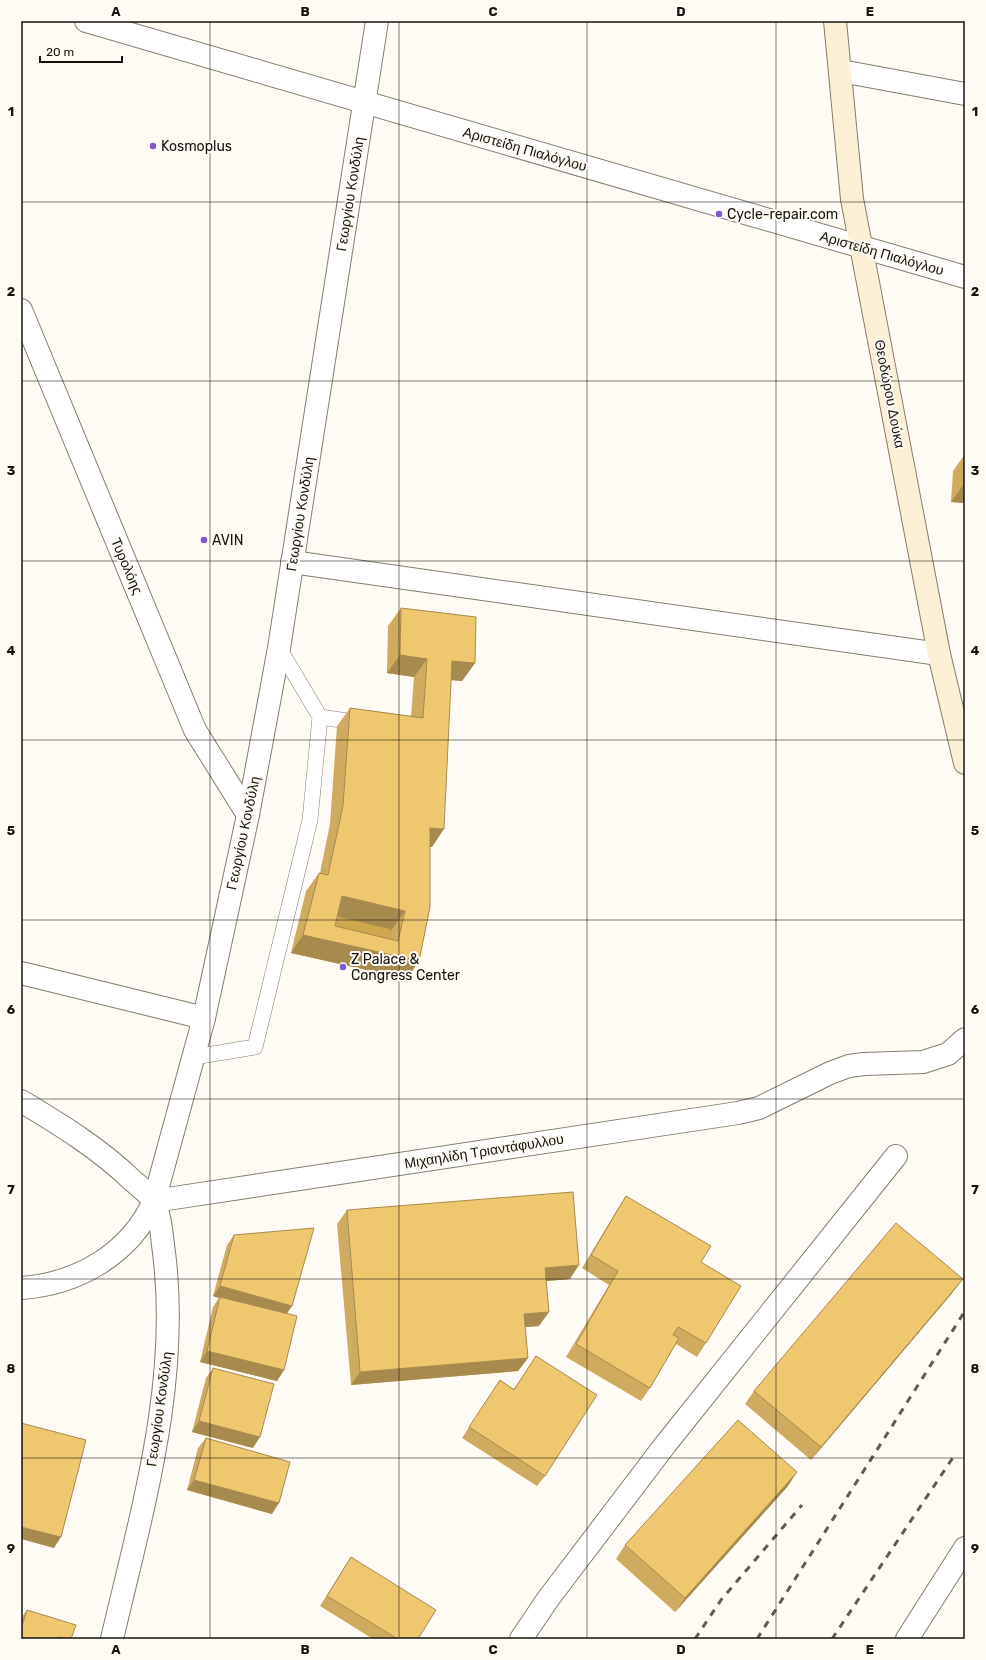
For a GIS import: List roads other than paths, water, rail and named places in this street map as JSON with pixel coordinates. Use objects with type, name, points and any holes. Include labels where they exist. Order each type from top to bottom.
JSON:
[{"type":"main road","name":"Θεοδώρου Δούκα","points":[[835,21],[841,71],[852,199],[939,654],[965,763]]},
{"type":"street","name":"Αριστείδη Πιαλόγλου","points":[[86,21],[965,277]]},
{"type":"street","name":"Γεωργίου Κονδύλη","points":[[112,1639],[148,1480],[166,1377],[168,1345],[167,1280],[162,1235],[154,1201],[204,1018],[248,815],[279,648],[377,21]]},
{"type":"street","points":[[841,71],[965,94]]},
{"type":"street","name":"Τυρολόης","points":[[21,310],[195,730],[248,815]]},
{"type":"street","points":[[292,562],[939,654]]},
{"type":"street","points":[[21,973],[204,1018]]},
{"type":"street","name":"Μιχαηλίδη Τριαντάφυλλου","points":[[154,1201],[738,1113],[759,1108],[830,1073],[849,1066],[923,1062],[940,1058],[948,1054],[965,1039]]},
{"type":"street","points":[[21,1101],[77,1135],[118,1166],[154,1201],[142,1223],[131,1237],[101,1263],[71,1278],[21,1288]]},
{"type":"street","points":[[521,1639],[548,1599],[666,1445],[896,1156]]},
{"type":"street","points":[[907,1639],[965,1548]]},
{"type":"lane","points":[[194,1057],[254,1047],[310,820],[320,717],[279,648]]},
{"type":"lane","points":[[320,717],[373,725]]},
{"type":"railway","points":[[757,1639],[965,1311]]},
{"type":"railway","points":[[832,1639],[954,1456]]},
{"type":"railway","points":[[695,1639],[721,1600],[802,1505]]},
{"type":"place","name":"Kosmoplus","points":[[153,146]]},
{"type":"place","name":"Cycle-repair.com","points":[[719,214]]},
{"type":"place","name":"AVIN","points":[[204,540]]},
{"type":"place","name":"Z Palace & Congress Center","points":[[343,967]]}]
